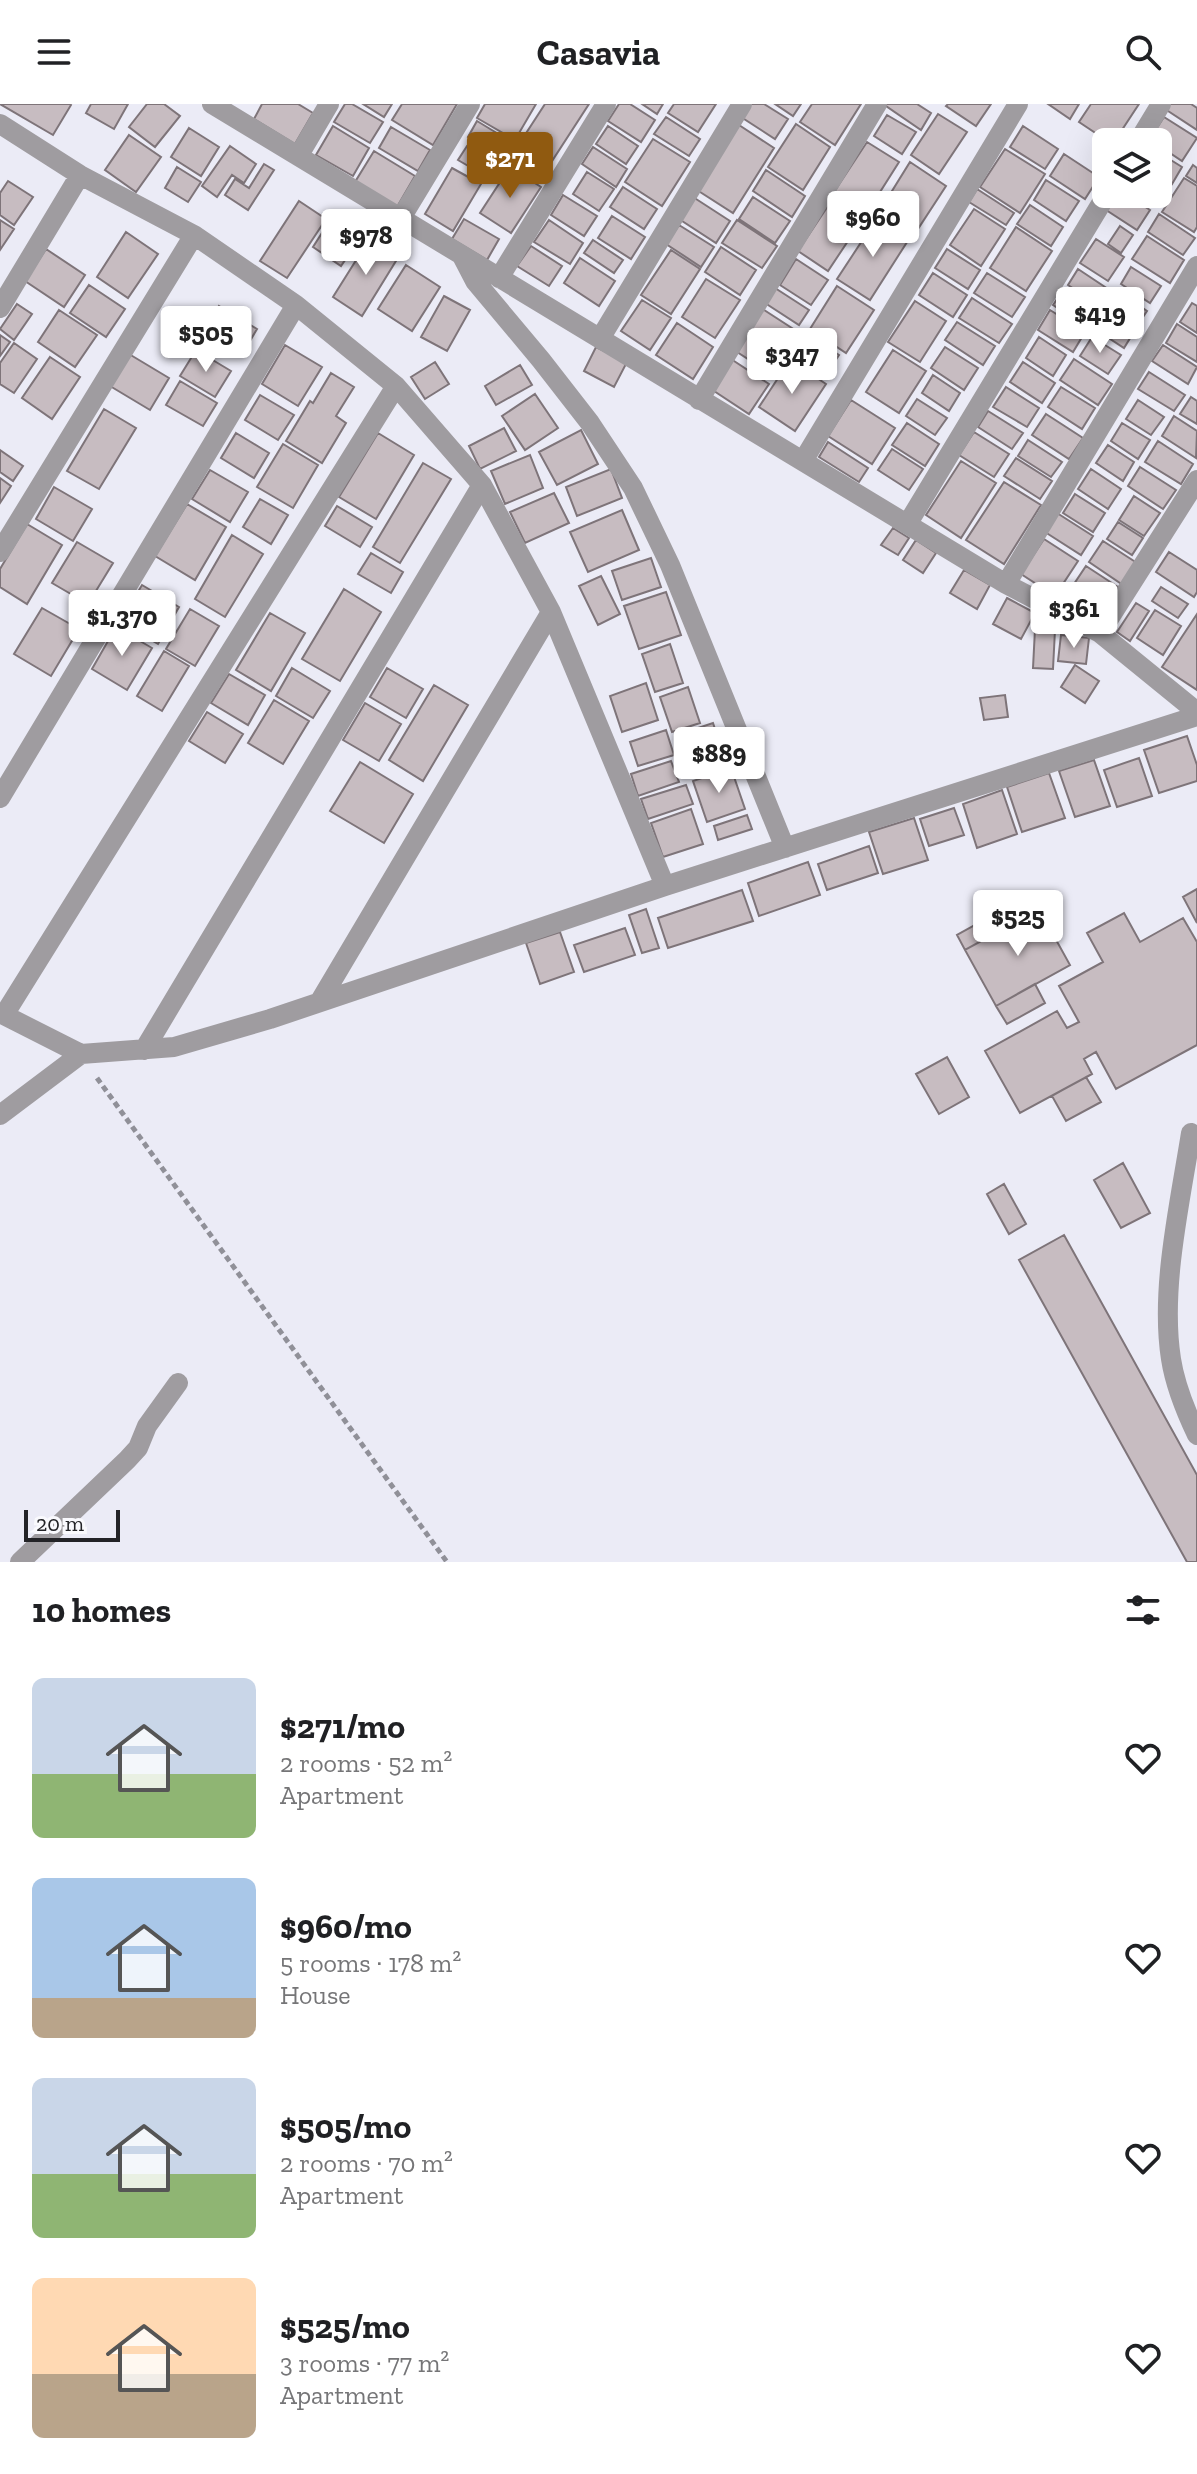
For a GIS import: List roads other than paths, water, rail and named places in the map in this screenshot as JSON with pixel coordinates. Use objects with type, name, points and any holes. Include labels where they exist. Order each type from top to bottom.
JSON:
[{"type":"street","points":[[212,104],[1006,584],[1100,633],[1197,714]]},
{"type":"street","points":[[299,155],[329,104]]},
{"type":"street","points":[[401,218],[470,104]]},
{"type":"street","points":[[499,278],[606,104]]},
{"type":"street","points":[[601,337],[742,104]]},
{"type":"street","points":[[699,400],[877,104]]},
{"type":"street","points":[[803,461],[1018,104]]},
{"type":"street","points":[[1146,128],[1161,104]]},
{"type":"street","points":[[0,124],[80,175],[194,235],[296,305],[396,386],[482,485],[551,612],[665,886]]},
{"type":"street","points":[[0,308],[80,175]]},
{"type":"street","points":[[908,523],[1099,208]]},
{"type":"street","points":[[0,552],[194,235]]},
{"type":"street","points":[[461,255],[475,281],[590,423],[633,488],[670,565],[785,848]]},
{"type":"street","points":[[1006,584],[1197,266]]},
{"type":"street","points":[[0,798],[296,305]]},
{"type":"street","points":[[396,386],[2,1014],[81,1054],[174,1047],[270,1019],[665,886],[1197,714]]},
{"type":"street","points":[[1100,633],[1197,480]]},
{"type":"street","points":[[144,1050],[482,485]]},
{"type":"street","points":[[320,1001],[551,612]]},
{"type":"street","points":[[0,1115],[81,1054]]},
{"type":"street","points":[[1191,1133],[1179,1207],[1168,1319],[1171,1362],[1197,1435]]},
{"type":"street","points":[[20,1562],[138,1448],[147,1426],[178,1383]]}]
